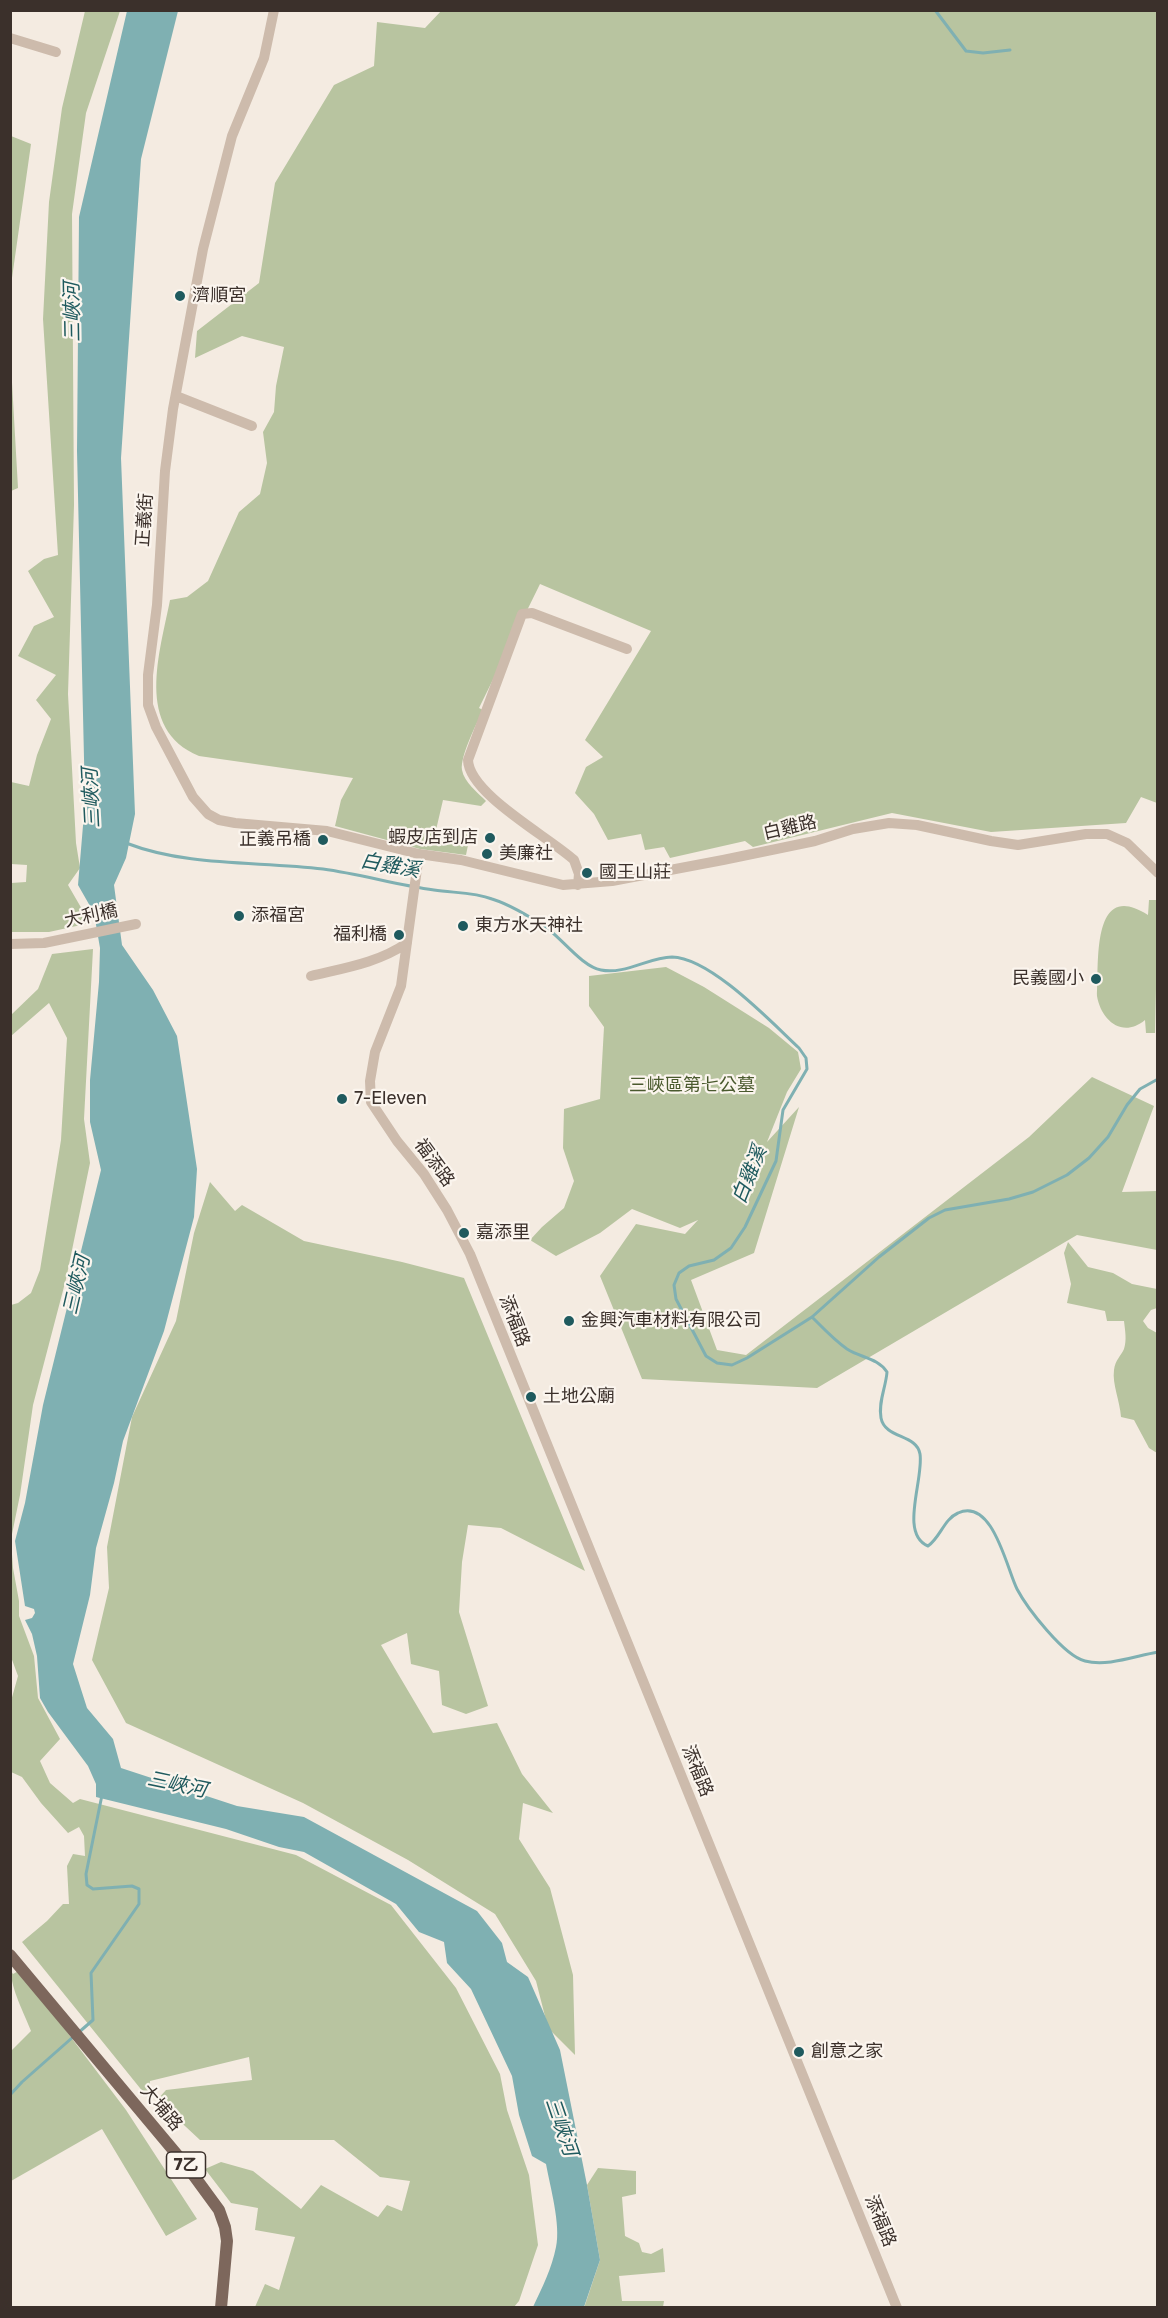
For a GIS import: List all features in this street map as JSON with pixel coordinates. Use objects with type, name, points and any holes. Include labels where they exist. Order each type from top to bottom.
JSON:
[{"type":"main road","name":"大埔路","points":[[10,1955],[189,2169],[219,2211],[227,2241],[221,2307]]},
{"type":"street","name":"正義街","points":[[274,10],[264,58],[232,136],[211,215],[176,396],[165,471],[157,605],[147,690],[148,705],[166,749],[193,797],[208,814],[219,820],[327,831],[418,854]]},
{"type":"street","points":[[10,38],[56,52]]},
{"type":"street","points":[[176,396],[252,426]]},
{"type":"street","points":[[578,885],[579,874],[574,860],[501,806],[472,776],[468,768],[468,760],[522,614],[532,613],[627,649]]},
{"type":"street","name":"白雞路","points":[[418,854],[483,865],[551,883],[578,885],[612,881],[712,862],[889,823],[917,825],[1018,845],[1086,834],[1107,834],[1127,843],[1158,873]]},
{"type":"street","points":[[311,976],[372,960],[394,952],[407,943],[418,854]]},
{"type":"street","name":"大利橋","points":[[10,944],[44,943],[136,924]]},
{"type":"street","name":"福添路","points":[[407,943],[401,986],[375,1053],[370,1080],[371,1102],[397,1141],[424,1173],[466,1246]]},
{"type":"street","name":"添福路","points":[[466,1246],[897,2307]]},
{"type":"green space","points":[[442,10],[1157,11],[1157,803],[1141,797],[1126,823],[991,832],[892,813],[753,847],[745,841],[670,858],[664,847],[645,850],[641,834],[608,840],[594,814],[575,793],[586,767],[603,757],[585,740],[651,631],[540,584],[479,708],[483,710],[462,764],[465,779],[486,801],[481,806],[443,800],[436,830],[470,835],[466,855],[420,849],[335,826],[341,800],[353,778],[199,756],[179,744],[166,728],[159,708],[156,687],[161,643],[170,600],[187,597],[208,581],[239,512],[260,494],[267,463],[263,432],[274,412],[276,386],[284,347],[242,336],[195,358],[197,331],[259,283],[275,183],[334,85],[374,66],[377,22],[425,28]]},
{"type":"green space","points":[[85,11],[120,11],[86,113],[72,214],[74,505],[68,694],[76,843],[80,868],[68,885],[90,923],[49,932],[11,932],[11,883],[26,882],[27,865],[11,864],[11,782],[29,786],[37,755],[51,719],[36,700],[56,675],[18,656],[34,626],[54,617],[28,571],[44,559],[58,555],[43,319],[49,202],[62,108]]},
{"type":"green space","points":[[11,136],[31,144],[11,285]]},
{"type":"green space","points":[[11,365],[18,488],[10,491]]},
{"type":"green space","points":[[1149,900],[1158,900],[1155,1033],[1146,1033],[1145,1020],[1128,1028],[1114,1024],[1103,1013],[1097,996],[1099,947],[1107,916],[1116,908],[1130,907],[1148,915]]},
{"type":"green space","points":[[93,949],[84,1119],[90,1163],[66,1279],[33,1405],[11,1539],[11,1305],[18,1303],[31,1293],[40,1270],[61,1140],[67,1038],[49,1003],[11,1036],[11,1015],[38,989],[52,954]]},
{"type":"green space","name":"三峽區第七公墓","points":[[666,967],[704,987],[769,1028],[798,1052],[801,1069],[787,1092],[767,1142],[799,1107],[754,1253],[691,1280],[717,1350],[746,1355],[1029,1137],[1092,1077],[1154,1106],[1122,1192],[1157,1191],[1157,1250],[1077,1235],[817,1388],[642,1379],[600,1276],[636,1224],[685,1234],[698,1220],[680,1228],[632,1209],[600,1233],[556,1256],[530,1240],[564,1208],[574,1181],[563,1148],[564,1109],[600,1099],[604,1027],[589,1006],[589,976]]},
{"type":"green space","points":[[210,1182],[235,1211],[242,1205],[304,1241],[464,1278],[585,1571],[501,1528],[468,1525],[462,1562],[459,1612],[488,1706],[466,1714],[442,1705],[439,1671],[411,1664],[407,1633],[381,1645],[433,1733],[497,1723],[522,1774],[553,1813],[523,1803],[519,1839],[550,1888],[573,1975],[575,2055],[548,2028],[536,1981],[495,1914],[408,1860],[303,1803],[126,1723],[92,1660],[109,1588],[107,1547],[132,1417],[176,1321],[194,1233]]},
{"type":"green space","points":[[1068,1242],[1088,1267],[1113,1273],[1132,1284],[1157,1289],[1157,1308],[1151,1310],[1143,1321],[1148,1328],[1157,1333],[1157,1453],[1149,1448],[1134,1420],[1121,1417],[1114,1370],[1125,1346],[1124,1321],[1107,1321],[1105,1311],[1067,1303],[1071,1284],[1064,1253]]},
{"type":"green space","points":[[11,1540],[19,1616],[34,1656],[38,1698],[60,1739],[40,1761],[50,1783],[73,1803],[80,1799],[296,1855],[391,1905],[456,1988],[500,2074],[507,2110],[529,2175],[538,2245],[519,2301],[514,2307],[255,2307],[265,2284],[279,2290],[295,2237],[255,2230],[258,2208],[231,2203],[205,2169],[221,2162],[253,2171],[301,2209],[321,2185],[378,2217],[387,2205],[402,2211],[410,2181],[380,2177],[334,2140],[200,2140],[157,2100],[166,2090],[252,2080],[249,2057],[150,2081],[148,2098],[22,1942],[63,1904],[69,1904],[67,1866],[73,1854],[85,1856],[84,1836],[79,1827],[68,1833],[41,1803],[22,1777],[11,1772],[11,1701],[18,1676],[11,1657]]},
{"type":"green space","points":[[20,1970],[126,2110],[197,2219],[166,2236],[102,2129],[11,2181],[10,2052],[31,2031],[15,1993],[12,1978],[11,1971],[13,1974]]},
{"type":"green space","points":[[598,2168],[636,2171],[636,2194],[622,2197],[625,2236],[639,2243],[642,2252],[651,2254],[663,2248],[665,2272],[619,2276],[622,2301],[664,2301],[663,2307],[584,2308],[600,2260],[587,2185]]},
{"type":"water","name":"三峽河","points":[[127,11],[178,11],[141,159],[121,458],[135,814],[126,858],[114,885],[122,945],[153,990],[177,1036],[197,1169],[194,1217],[164,1331],[123,1441],[96,1548],[90,1595],[73,1664],[87,1708],[113,1739],[121,1768],[237,1806],[304,1817],[477,1911],[502,1943],[507,1962],[528,1977],[560,2050],[600,2260],[584,2307],[533,2307],[549,2270],[557,2238],[546,2164],[532,2156],[519,2115],[512,2076],[471,1989],[447,1963],[444,1942],[419,1932],[396,1904],[304,1852],[279,1847],[226,1829],[96,1797],[96,1784],[88,1766],[40,1698],[37,1656],[32,1634],[25,1620],[32,1618],[35,1613],[34,1609],[25,1606],[15,1541],[25,1503],[43,1405],[101,1170],[90,1122],[90,1080],[100,948],[94,913],[78,885],[85,802],[77,451],[79,217]]},
{"type":"waterway","points":[[935,10],[966,51],[983,53],[1010,50]]},
{"type":"waterway","name":"白雞溪","points":[[126,843],[150,851],[198,860],[323,869],[420,888],[485,897],[514,908],[542,925],[580,959],[594,968],[619,970],[672,957],[688,960],[704,968],[740,993],[799,1048],[806,1058],[807,1069],[783,1110],[776,1161],[745,1227],[731,1248],[714,1260],[689,1266],[679,1273],[674,1285],[676,1299],[706,1356],[717,1363],[732,1365],[747,1358],[812,1317],[879,1257],[929,1218],[945,1210],[1009,1199],[1033,1192],[1067,1175],[1089,1158],[1108,1137],[1127,1105],[1140,1089],[1158,1079]]},
{"type":"waterway","points":[[812,1317],[842,1345],[879,1364],[887,1372],[881,1418],[888,1430],[913,1443],[920,1454],[914,1518],[919,1540],[928,1546],[949,1520],[958,1513],[970,1511],[981,1515],[997,1538],[1022,1597],[1037,1619],[1076,1657],[1085,1661],[1102,1663],[1158,1652]]},
{"type":"waterway","points":[[78,2033],[93,2020],[91,1973],[139,1904],[139,1889],[132,1886],[93,1889],[87,1885],[86,1874],[102,1795]]},
{"type":"waterway","points":[[10,2095],[73,2037]]},
{"type":"place","name":"濟順宮","points":[[180,296]]},
{"type":"place","name":"蝦皮店到店","points":[[490,838]]},
{"type":"place","name":"正義吊橋","points":[[323,840]]},
{"type":"place","name":"美廉社","points":[[487,854]]},
{"type":"place","name":"國王山莊","points":[[587,873]]},
{"type":"place","name":"添福宮","points":[[239,916]]},
{"type":"place","name":"東方水天神社","points":[[463,926]]},
{"type":"place","name":"福利橋","points":[[399,935]]},
{"type":"place","name":"民義國小","points":[[1096,979]]},
{"type":"place","name":"7-Eleven","points":[[342,1099]]},
{"type":"place","name":"嘉添里","points":[[464,1233]]},
{"type":"place","name":"金興汽車材料有限公司","points":[[569,1321]]},
{"type":"place","name":"土地公廟","points":[[531,1397]]},
{"type":"place","name":"創意之家","points":[[799,2052]]}]
